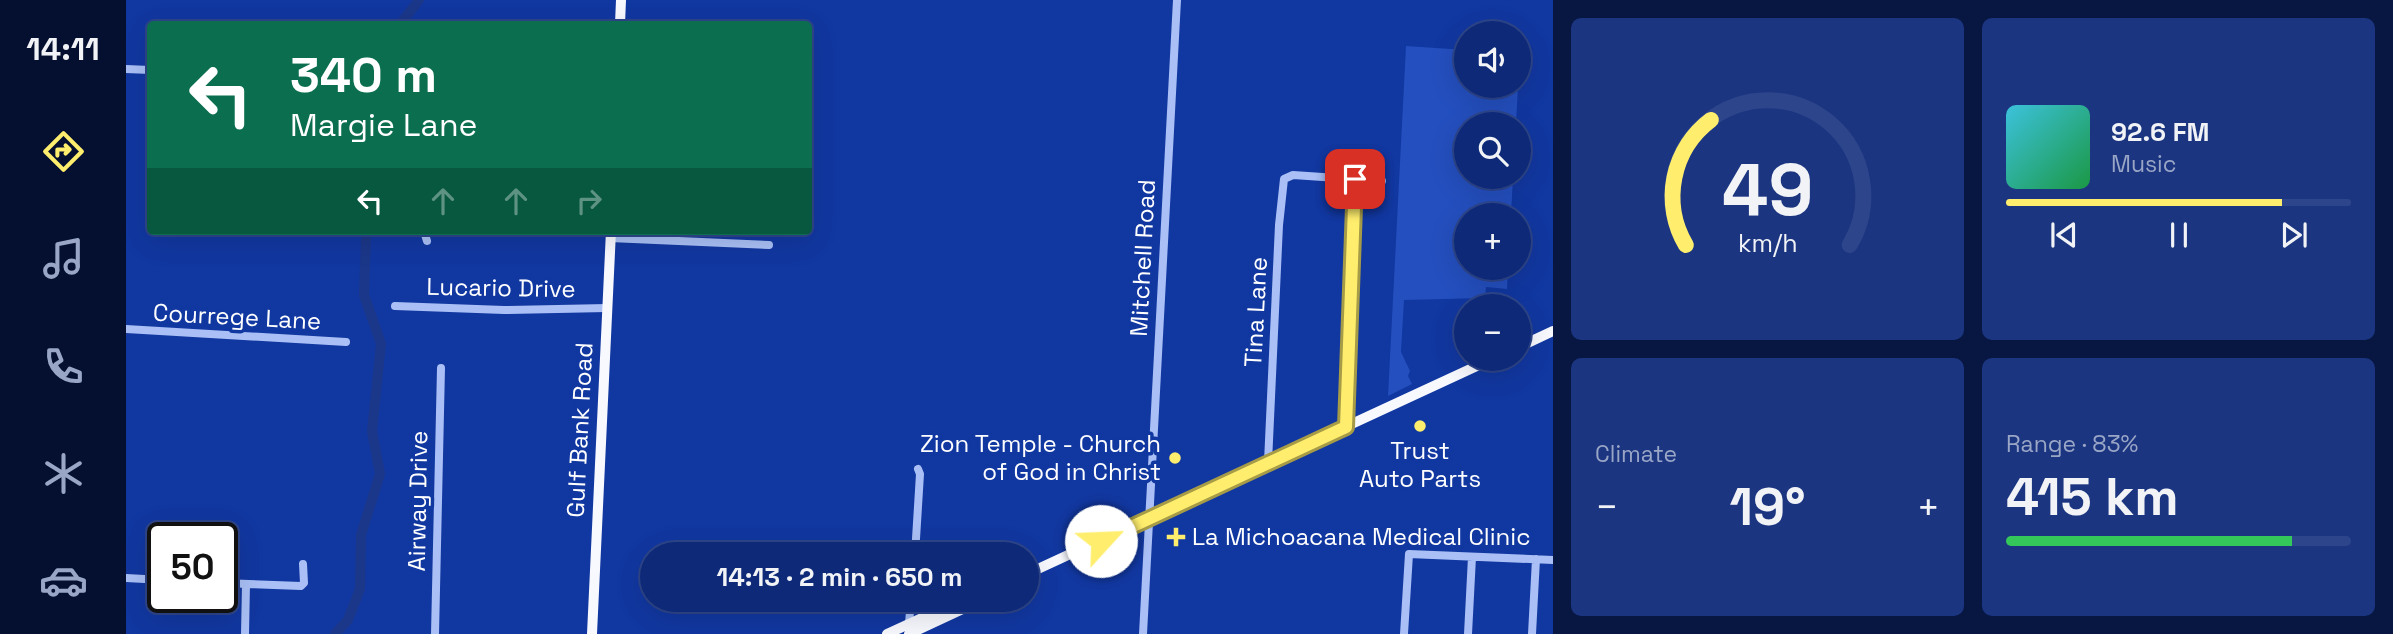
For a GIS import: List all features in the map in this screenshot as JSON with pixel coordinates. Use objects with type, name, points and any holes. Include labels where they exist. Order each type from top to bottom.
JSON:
[{"type":"main road","points":[[620,21],[621,0]]},
{"type":"main road","name":"Gulf Bank Road","points":[[593,633],[594,551],[610,235]]},
{"type":"main road","points":[[1531,341],[1553,331]]},
{"type":"main road","points":[[1039,569],[1466,371]]},
{"type":"main road","points":[[909,629],[939,612]]},
{"type":"main road","points":[[887,634],[920,629],[956,612]]},
{"type":"street","name":"Mitchell Road","points":[[1143,634],[1177,0]]},
{"type":"street","points":[[126,69],[147,70]]},
{"type":"street","name":"Tina Lane","points":[[1268,462],[1282,184],[1284,179],[1298,176],[1355,179]]},
{"type":"street","points":[[1346,427],[1355,179],[1382,181]]},
{"type":"street","points":[[426,235],[428,241]]},
{"type":"street","points":[[610,235],[769,245]]},
{"type":"street","name":"Lucario Drive","points":[[395,306],[504,310],[607,308]]},
{"type":"street","name":"Courrege Lane","points":[[126,329],[346,342]]},
{"type":"street","name":"Airway Drive","points":[[435,634],[441,368]]},
{"type":"street","points":[[916,542],[920,474],[918,470]]},
{"type":"street","points":[[1404,634],[1409,554],[1553,560]]},
{"type":"street","points":[[1468,634],[1472,557]]},
{"type":"street","points":[[1532,634],[1535,559]]},
{"type":"street","points":[[238,584],[301,586],[304,583],[303,564]]},
{"type":"street","points":[[126,578],[147,579]]},
{"type":"street","points":[[245,634],[247,584]]},
{"type":"shaded area","points":[[1406,46],[1454,49],[1454,98],[1517,98],[1517,112],[1454,112],[1454,189],[1512,189],[1512,203],[1454,203],[1454,280],[1507,280],[1507,289],[1486,287],[1485,294],[1454,294],[1454,299],[1404,300],[1401,352],[1410,371],[1408,376],[1412,384],[1388,396]]},
{"type":"waterway","points":[[403,21],[419,0]]},
{"type":"waterway","points":[[335,634],[348,620],[360,589],[361,535],[380,474],[372,431],[381,344],[364,295],[365,235]]},
{"type":"place","name":"Trust Auto Parts","points":[[1420,426]]},
{"type":"place","name":"Zion Temple - Church of God in Christ","points":[[1175,458]]},
{"type":"place","name":"La Michoacana Medical Clinic","points":[[1176,537]]},
{"type":"route","points":[[1101,541],[1346,427],[1355,179]]}]
